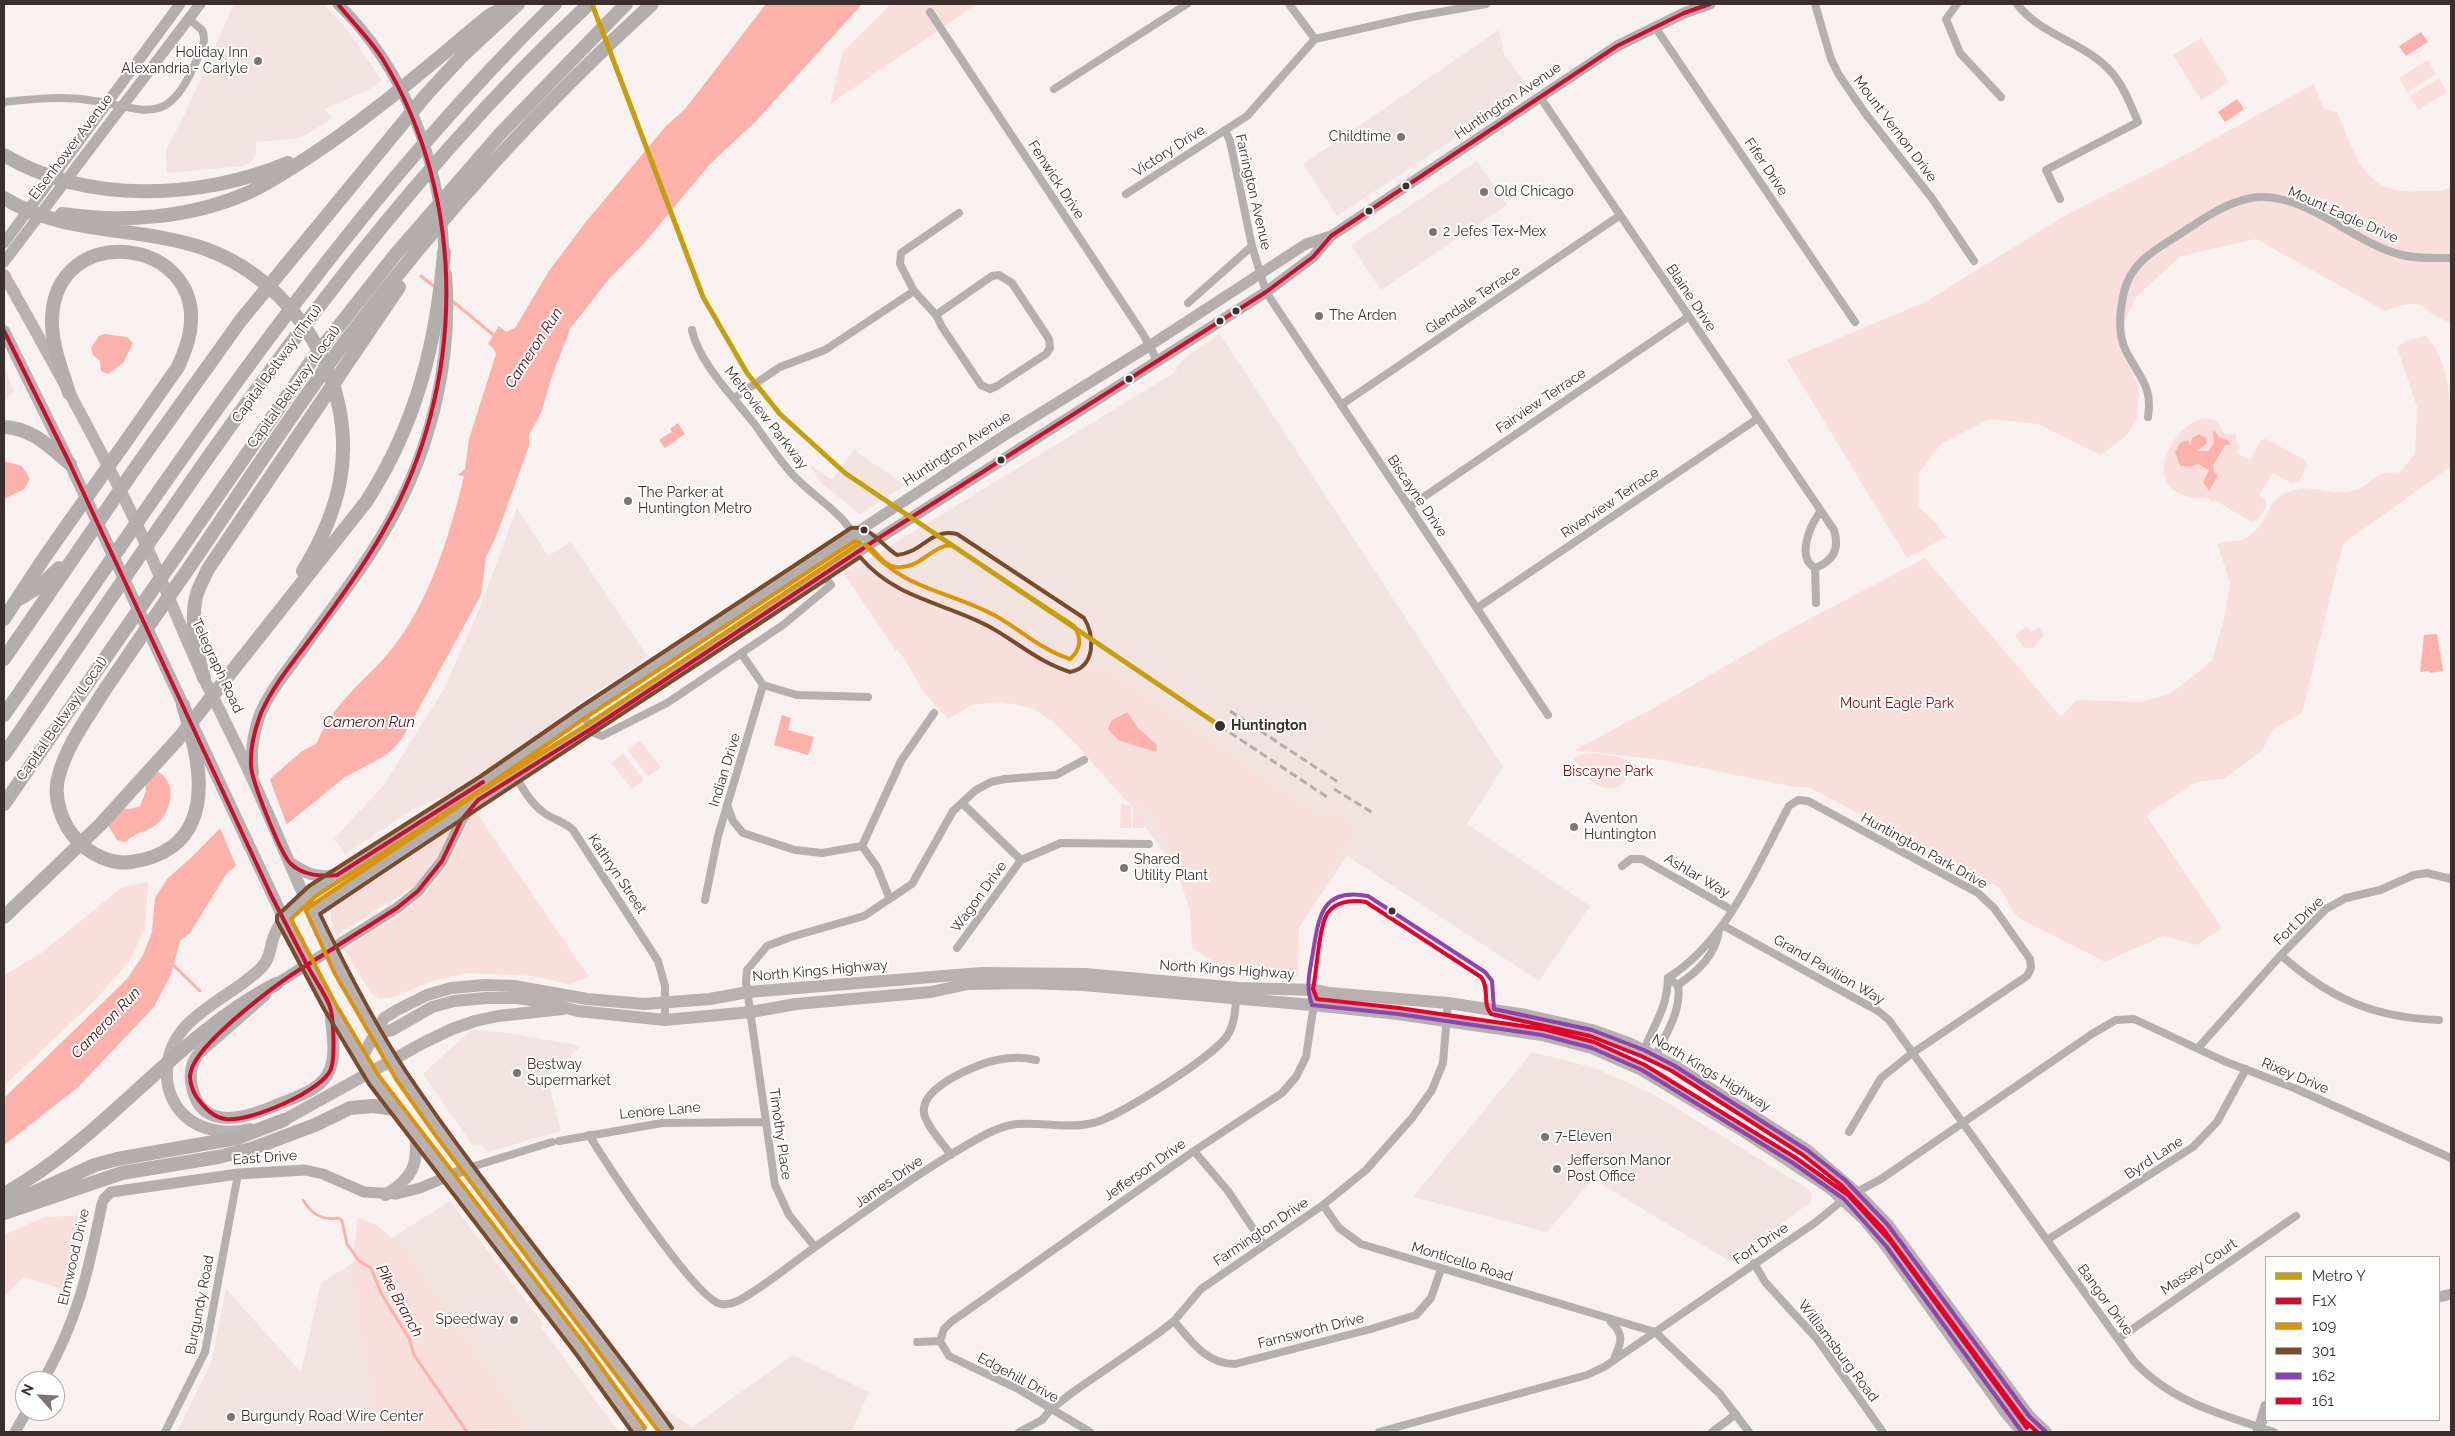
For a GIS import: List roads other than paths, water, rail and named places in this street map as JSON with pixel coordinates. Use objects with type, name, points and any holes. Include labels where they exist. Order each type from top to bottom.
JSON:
[{"type":"highway","points":[[4,198],[37,209],[70,215],[106,217],[174,214],[225,202],[247,193],[326,146],[390,98],[490,15],[514,4]]},
{"type":"highway","points":[[4,659],[240,320],[340,196],[462,56],[518,4]]},
{"type":"highway","name":"Capital Beltway (Thru)","points":[[4,715],[248,364],[357,222],[467,96],[554,4]]},
{"type":"highway","name":"Capital Beltway (Thru)","points":[[4,755],[283,353],[374,238],[478,117],[589,4]]},
{"type":"highway","name":"Capital Beltway (Local)","points":[[4,804],[312,360],[395,255],[500,134],[626,4]]},
{"type":"highway","points":[[182,705],[192,732],[198,767],[198,809],[188,829],[174,846],[151,858],[126,863],[112,861],[85,848],[75,839],[61,816],[57,795],[58,778],[70,745],[130,651],[348,338],[463,198],[550,102],[652,4]]},
{"type":"highway","points":[[4,155],[30,169],[62,180],[105,188],[157,191],[210,186],[235,180],[278,167],[326,146]]},
{"type":"highway","points":[[4,198],[21,209],[54,221],[156,237],[194,245],[217,254],[248,271],[290,307],[318,348],[338,401],[343,442],[340,480],[333,509],[324,534],[298,579],[250,648]]},
{"type":"highway","points":[[204,678],[197,655],[193,617],[196,596],[208,569],[352,355],[463,198]]},
{"type":"highway","points":[[4,619],[178,367],[190,330],[190,311],[181,284],[163,264],[136,253],[109,251],[84,261],[63,280],[53,305],[52,331],[69,393]]},
{"type":"highway","points":[[4,917],[60,865],[179,738],[349,526],[381,480],[404,432],[425,375],[437,315],[444,252]]},
{"type":"highway","points":[[4,427],[23,430],[40,439],[70,464]]},
{"type":"highway","points":[[4,603],[19,599],[35,589],[82,545]]},
{"type":"highway","points":[[4,1194],[68,1150],[193,1040],[251,998],[276,984]]},
{"type":"highway","points":[[4,1213],[122,1173],[218,1157],[251,1149],[315,1125],[350,1108],[373,1106],[395,1109]]},
{"type":"highway","points":[[4,1206],[52,1182],[95,1165],[117,1159],[236,1138],[284,1120]]},
{"type":"main road","name":"Eisenhower Avenue","points":[[4,243],[180,4]]},
{"type":"main road","name":"Eisenhower Avenue","points":[[4,262],[200,4]]},
{"type":"main road","points":[[253,780],[252,746],[260,716],[286,672],[338,600],[387,527],[411,478],[423,446],[444,358],[448,323],[440,210],[428,157],[405,99],[382,59],[356,24],[338,4]]},
{"type":"main road","name":"Huntington Avenue","points":[[312,912],[478,800],[591,729],[823,574],[1266,292],[1313,257],[1331,236],[1617,46],[1655,27],[1710,4]]},
{"type":"main road","name":"Huntington Avenue","points":[[283,918],[305,896],[509,764],[582,713],[1005,435],[1149,346],[1306,244],[1331,236]]},
{"type":"main road","name":"Telegraph Road","points":[[4,275],[129,508],[204,678],[253,780],[289,862],[300,874],[305,896],[340,970],[401,1074],[468,1168],[613,1357],[667,1432]]},
{"type":"main road","points":[[4,331],[70,464],[272,897],[330,1006],[361,1059],[395,1109],[581,1350],[640,1432]]},
{"type":"main road","points":[[330,1006],[333,1056],[327,1077],[321,1083],[306,1093],[253,1115],[225,1119],[212,1114],[201,1106],[193,1093],[190,1072],[196,1057],[276,984],[397,908],[431,877],[442,861],[462,819],[478,800]]},
{"type":"main road","points":[[300,874],[323,878],[337,876]]},
{"type":"main road","points":[[283,918],[264,966],[182,1027],[171,1046],[166,1079],[169,1092],[176,1106],[186,1117],[198,1124],[225,1132],[241,1132],[284,1120],[423,1043],[475,1021],[566,1008]]},
{"type":"main road","name":"North Kings Highway","points":[[361,1059],[384,1018],[427,995],[452,988],[500,985],[586,999],[644,1004],[748,992],[981,973],[1085,974],[1542,1035],[1592,1048],[1644,1072],[1793,1163],[1844,1199],[1864,1219],[1886,1246],[2006,1413],[2022,1432]]},
{"type":"main road","name":"North Kings Highway","points":[[377,1033],[392,1030],[432,1007],[454,1001],[517,998],[566,1008],[665,1020],[751,1012],[796,1004],[871,999],[979,984],[1083,985],[1238,993],[1316,990],[1329,993],[1448,1003],[1526,1015],[1592,1030],[1650,1052],[1806,1150],[1857,1193],[1888,1225],[2029,1416],[2046,1432]]},
{"type":"main road","points":[[1644,1072],[1650,1052]]},
{"type":"main road","points":[[385,1195],[401,1185],[413,1168],[417,1150],[415,1134]]},
{"type":"main road","name":"Lenore Lane","points":[[448,1176],[468,1168]]},
{"type":"main road","name":"East Drive","points":[[107,1195],[116,1191],[238,1174],[294,1170],[313,1171],[355,1189],[385,1195],[407,1192],[448,1176]]},
{"type":"main road","name":"Elmwood Drive","points":[[48,1371],[65,1341],[80,1303],[102,1204],[107,1195]]},
{"type":"main road","points":[[2259,1430],[2265,1409]]},
{"type":"main road","points":[[15,1432],[21,1421]]},
{"type":"street","points":[[1054,89],[1187,4]]},
{"type":"street","points":[[1289,4],[1315,40],[1412,17],[1486,4]]},
{"type":"street","name":"Mount Vernon Drive","points":[[1816,4],[1828,51],[1839,76],[1865,113],[1931,197],[1974,261]]},
{"type":"street","points":[[1957,4],[1946,19],[1960,53],[2001,97]]},
{"type":"street","points":[[2017,4],[2028,17],[2088,53],[2113,74],[2138,122],[2046,170],[2060,199]]},
{"type":"street","name":"Fenwick Drive","points":[[930,12],[1158,362]]},
{"type":"street","points":[[4,102],[87,100],[138,110],[149,111],[162,107],[173,100],[184,88],[204,43],[202,30],[189,18]]},
{"type":"street","name":"Fifer Drive","points":[[1655,27],[1855,322]]},
{"type":"street","name":"Farrington Avenue","points":[[1266,292],[1252,246],[1230,141],[1225,130],[1247,116],[1315,40]]},
{"type":"street","name":"Blaine Drive","points":[[1540,97],[1834,530],[1836,546],[1830,559],[1815,568]]},
{"type":"street","name":"Victory Drive","points":[[1126,194],[1225,130]]},
{"type":"street","name":"Mount Eagle Drive","points":[[2148,418],[2147,387],[2126,352],[2122,337],[2122,307],[2126,284],[2136,266],[2152,252],[2221,209],[2253,198],[2283,200],[2402,255],[2451,258]]},
{"type":"street","points":[[936,315],[992,276],[999,275],[1012,284],[1049,339],[1050,348],[1046,354],[990,389],[981,385],[942,328],[936,315],[914,291],[900,264],[901,253],[959,213]]},
{"type":"street","name":"Glendale Terrace","points":[[1341,405],[1619,216]]},
{"type":"street","points":[[1188,303],[1252,246]]},
{"type":"street","points":[[734,398],[780,367],[826,350],[914,291]]},
{"type":"street","name":"Biscayne Drive","points":[[1266,292],[1548,715]]},
{"type":"street","name":"Fairview Terrace","points":[[1409,506],[1688,317]]},
{"type":"street","name":"Metroview Parkway","points":[[692,330],[694,342],[792,474],[836,512],[854,534],[861,550]]},
{"type":"street","name":"Riverview Terrace","points":[[1477,608],[1757,419]]},
{"type":"street","points":[[1816,603],[1815,568],[1809,564],[1807,558],[1807,543],[1812,526],[1820,512]]},
{"type":"street","points":[[854,534],[874,541]]},
{"type":"street","points":[[582,713],[595,735],[604,736],[667,703],[783,625],[831,585],[823,574]]},
{"type":"street","points":[[741,653],[763,685],[797,695],[868,697]]},
{"type":"street","name":"Indian Drive","points":[[705,900],[718,836],[763,685]]},
{"type":"street","points":[[862,846],[901,762],[934,713]]},
{"type":"street","name":"Timothy Place","points":[[815,1247],[789,1215],[777,1193],[765,1122],[748,992],[747,970],[767,946],[864,916],[889,897],[912,884],[953,812],[976,790],[991,782],[1056,774],[1084,760]]},
{"type":"street","name":"Kathryn Street","points":[[509,764],[541,812],[562,821],[573,830],[658,961],[664,986],[665,1020]]},
{"type":"street","name":"Huntington Park Drive","points":[[1668,978],[1700,955],[1721,928],[1789,806],[1792,802],[1803,799],[1986,899],[2030,959],[2031,968],[2020,981],[1912,1054],[1881,1078],[1849,1132]]},
{"type":"street","name":"Wagon Drive","points":[[962,803],[1021,860]]},
{"type":"street","points":[[727,805],[733,820],[743,833],[795,850],[822,853],[862,846]]},
{"type":"street","name":"Wagon Drive","points":[[957,948],[1021,860],[1060,843],[1149,844]]},
{"type":"street","points":[[862,846],[877,867],[889,897]]},
{"type":"street","name":"Ashlar Way","points":[[1622,866],[1631,859],[1642,859],[1732,910]]},
{"type":"street","name":"Fort Drive","points":[[2198,1048],[2318,915],[2346,898],[2380,890],[2414,875],[2427,873],[2451,879]]},
{"type":"street","name":"Huntington Park Drive","points":[[1678,985],[1702,966],[1712,953],[1718,942],[1721,928]]},
{"type":"street","name":"Grand Pavilion Way","points":[[1721,928],[1878,1011],[1889,1020],[1964,1123]]},
{"type":"street","points":[[2281,955],[2328,991],[2361,1007],[2388,1015],[2439,1020]]},
{"type":"street","points":[[1650,1052],[1677,1011],[1680,997],[1678,985],[1668,978]]},
{"type":"street","points":[[1650,1052],[1667,996],[1668,978]]},
{"type":"street","name":"Jefferson Drive","points":[[940,1341],[944,1329],[951,1322],[1194,1151],[1273,1101],[1292,1082],[1301,1068],[1309,1046],[1312,1005],[1316,990]]},
{"type":"street","name":"James Drive","points":[[589,1135],[668,1249],[698,1287],[716,1302],[726,1304],[738,1300],[971,1142],[1009,1126],[1078,1125],[1108,1119],[1126,1110],[1217,1047],[1230,1031],[1238,993]]},
{"type":"street","name":"Farmington Drive","points":[[1019,1432],[1042,1420],[1051,1410],[1174,1321],[1201,1290],[1323,1205],[1366,1170],[1428,1098],[1443,1063],[1448,1003]]},
{"type":"street","name":"Fort Drive","points":[[1379,1432],[1586,1375],[1614,1360],[1816,1222],[1844,1199],[1881,1179],[2108,1023],[2129,1018]]},
{"type":"street","name":"Rixey Drive","points":[[2129,1018],[2451,1158]]},
{"type":"street","points":[[951,1155],[925,1118],[924,1105],[930,1095],[941,1085],[977,1065],[1009,1058],[1036,1060]]},
{"type":"street","name":"Byrd Lane","points":[[2048,1240],[2193,1147],[2217,1122],[2246,1069]]},
{"type":"street","name":"Lenore Lane","points":[[468,1168],[555,1141],[662,1123],[765,1122]]},
{"type":"street","name":"Bangor Drive","points":[[1964,1123],[2133,1360],[2157,1384],[2189,1402],[2259,1430],[2274,1432]]},
{"type":"street","points":[[1194,1151],[1228,1191],[1264,1245]]},
{"type":"street","name":"Burgundy Road","points":[[165,1432],[205,1352],[238,1174]]},
{"type":"street","name":"Monticello Road","points":[[1323,1205],[1339,1228],[1353,1240],[1441,1269],[1655,1332],[1720,1394],[1749,1432]]},
{"type":"street","name":"Massey Court","points":[[2118,1339],[2296,1216]]},
{"type":"street","name":"Williamsburg Road","points":[[1754,1263],[1765,1282],[1817,1340],[1883,1432]]},
{"type":"street","name":"Farnsworth Drive","points":[[1174,1321],[1198,1349],[1208,1357],[1235,1364],[1371,1329],[1416,1315],[1431,1298],[1441,1269]]},
{"type":"street","points":[[1610,1320],[1619,1329],[1622,1341],[1614,1360]]},
{"type":"street","points":[[918,1342],[940,1341]]},
{"type":"street","name":"Edgehill Drive","points":[[940,1341],[949,1356],[1020,1390],[1090,1432]]},
{"type":"street","points":[[1712,1432],[1736,1414]]},
{"type":"water","name":"Cameron Run","points":[[766,4],[862,4],[756,121],[710,164],[645,242],[608,280],[570,329],[552,376],[541,413],[529,435],[529,446],[496,537],[486,557],[481,595],[403,737],[393,749],[381,758],[345,777],[227,873],[190,933],[180,941],[171,974],[154,1007],[77,1088],[4,1145],[4,1098],[127,979],[143,955],[152,932],[155,898],[167,879],[194,855],[255,792],[301,752],[317,743],[338,707],[385,657],[400,638],[425,595],[444,548],[464,476],[458,475],[465,469],[469,439],[496,354],[488,344],[499,326],[506,332],[515,328],[549,271],[585,223],[666,126],[685,109]]},
{"type":"water","points":[[2421,32],[2428,42],[2406,56],[2399,46]]},
{"type":"water","points":[[2237,99],[2244,109],[2225,122],[2218,112]]},
{"type":"water","points":[[104,334],[127,337],[133,343],[123,363],[108,374],[101,371],[100,361],[93,355],[91,348],[99,336]]},
{"type":"water","points":[[678,423],[685,434],[665,448],[659,440],[671,432],[673,434],[670,429]]},
{"type":"water","points":[[2215,431],[2219,437],[2229,441],[2230,445],[2225,445],[2213,466],[2214,472],[2218,475],[2209,491],[2203,482],[2209,470],[2198,464],[2191,467],[2180,466],[2175,452],[2180,443],[2188,440],[2190,446],[2192,438],[2199,434],[2206,438],[2207,443],[2197,451],[2208,451],[2214,443],[2213,432]]},
{"type":"water","points":[[4,461],[22,466],[30,479],[24,489],[4,499]]},
{"type":"water","points":[[2437,634],[2443,671],[2420,672],[2424,635]]},
{"type":"water","points":[[1127,712],[1138,728],[1157,745],[1156,752],[1118,740],[1108,729],[1111,721]]},
{"type":"water","points":[[782,715],[791,718],[788,730],[814,737],[808,755],[774,745]]},
{"type":"water","points":[[157,771],[164,776],[170,791],[170,799],[165,814],[151,828],[125,842],[117,840],[108,825],[121,808],[130,809],[140,806],[146,791],[145,784]]},
{"type":"waterway","points":[[421,276],[436,288]]},
{"type":"waterway","points":[[451,300],[496,337]]},
{"type":"waterway","name":"Pike Branch","points":[[172,964],[200,991]]},
{"type":"waterway","name":"Pike Branch","points":[[303,1200],[310,1210],[318,1216],[328,1219],[339,1218],[342,1221],[347,1244],[359,1261],[371,1268],[382,1295],[409,1338],[414,1355],[467,1432]]},
{"type":"railway","points":[[1230,711],[1338,782]]},
{"type":"railway","points":[[1220,726],[1327,797]]},
{"type":"railway","points":[[1334,789],[1373,813]]},
{"type":"metro line","name":"Y","points":[[592,4],[703,297],[747,373],[780,414],[845,473],[1220,726]]},
{"type":"place","name":"Holiday Inn Alexandria - Carlyle","points":[[258,61]]},
{"type":"place","name":"Childtime","points":[[1401,137]]},
{"type":"place","name":"Old Chicago","points":[[1484,192]]},
{"type":"place","name":"2 Jefes Tex-Mex","points":[[1433,232]]},
{"type":"place","name":"The Arden","points":[[1319,316]]},
{"type":"place","name":"The Parker at Huntington Metro","points":[[628,501]]},
{"type":"place","name":"Huntington","points":[[1220,726]]},
{"type":"place","name":"Aventon Huntington","points":[[1574,827]]},
{"type":"place","name":"Shared Utility Plant","points":[[1124,868]]},
{"type":"place","name":"Bestway Supermarket","points":[[517,1073]]},
{"type":"place","name":"7-Eleven","points":[[1545,1137]]},
{"type":"place","name":"Jefferson Manor Post Office","points":[[1557,1169]]},
{"type":"place","name":"Speedway","points":[[514,1320]]},
{"type":"place","name":"Burgundy Road Wire Center","points":[[231,1417]]},
{"type":"park label","name":"Mount Eagle Park","points":[[1897,704]]},
{"type":"park label","name":"Biscayne Park","points":[[1608,772]]}]
